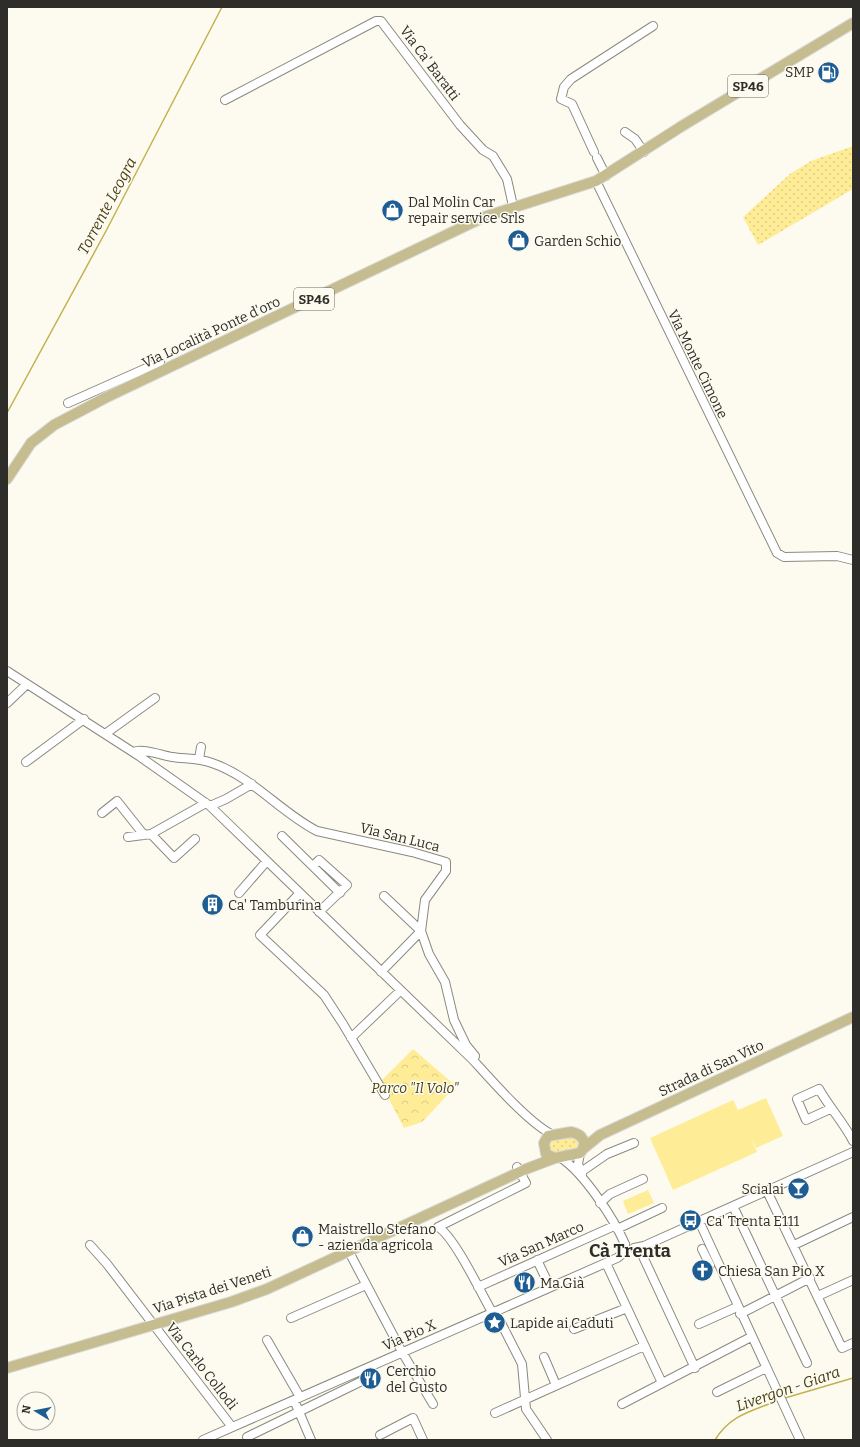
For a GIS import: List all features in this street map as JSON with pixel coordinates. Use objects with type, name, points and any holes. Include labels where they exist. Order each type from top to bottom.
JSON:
[{"type":"main road","name":"SP46","points":[[644,152],[682,126],[853,23]]},
{"type":"main road","name":"Via Località Ponte d'oro","points":[[7,479],[31,443],[54,425],[107,397],[484,217],[513,206],[596,181],[644,152]]},
{"type":"main road","name":"Strada di San Vito","points":[[582,1150],[600,1135],[853,1017]]},
{"type":"main road","points":[[551,1134],[571,1132],[581,1135],[600,1135]]},
{"type":"main road","name":"Via Pista dei Veneti","points":[[7,1368],[232,1302],[267,1289],[521,1169],[538,1159],[551,1134]]},
{"type":"main road","points":[[581,1135],[584,1143],[582,1150]]},
{"type":"main road","points":[[544,1146],[546,1154],[558,1158]]},
{"type":"main road","name":"Via Pista dei Veneti","points":[[521,1169],[582,1150]]},
{"type":"street","name":"Via Ca' Baratti","points":[[224,100],[376,20],[381,21],[460,125],[483,150],[493,156],[507,179],[513,206]]},
{"type":"street","points":[[606,176],[572,104],[561,99],[564,87],[571,79],[653,26]]},
{"type":"street","points":[[625,132],[635,139],[644,152]]},
{"type":"street","name":"Via Monte Cimone","points":[[596,181],[777,553],[781,556],[837,556],[853,560]]},
{"type":"street","name":"Via Località Ponte d'oro","points":[[68,404],[160,362]]},
{"type":"street","points":[[7,671],[84,719],[208,805],[533,1120],[551,1134]]},
{"type":"street","points":[[7,703],[27,684]]},
{"type":"street","points":[[105,734],[155,698]]},
{"type":"street","points":[[26,762],[84,719]]},
{"type":"street","points":[[199,759],[201,747]]},
{"type":"street","name":"Via San Luca","points":[[133,752],[139,750],[174,757],[199,759],[230,771],[252,784],[303,824],[317,832],[412,852],[446,862],[446,871],[425,900],[421,931],[429,954],[445,982],[454,1020],[466,1045],[475,1056],[472,1060]]},
{"type":"street","points":[[128,837],[148,834],[208,805],[226,799],[252,784]]},
{"type":"street","points":[[102,813],[117,801],[148,834],[174,858],[195,839]]},
{"type":"street","points":[[282,836],[340,892],[319,912]]},
{"type":"street","points":[[239,892],[266,862]]},
{"type":"street","points":[[299,894],[260,935],[324,995],[385,1095]]},
{"type":"street","points":[[381,972],[421,931],[384,896]]},
{"type":"street","points":[[351,1038],[400,991]]},
{"type":"street","points":[[830,1109],[847,1130],[853,1141]]},
{"type":"street","points":[[533,1120],[539,1130],[544,1146]]},
{"type":"street","points":[[581,1172],[607,1154],[634,1144]]},
{"type":"street","points":[[582,1150],[578,1164],[584,1181]]},
{"type":"street","name":"Via Pio X","points":[[203,1440],[617,1258],[625,1248],[630,1253],[636,1248],[853,1152]]},
{"type":"street","points":[[558,1158],[572,1166],[584,1181],[615,1227],[625,1248]]},
{"type":"street","points":[[521,1169],[526,1184],[438,1227],[447,1234],[494,1312],[522,1364],[526,1409],[547,1440]]},
{"type":"street","points":[[600,1203],[610,1194],[643,1179]]},
{"type":"street","points":[[767,1191],[810,1278],[842,1348],[853,1343]]},
{"type":"street","points":[[733,1206],[807,1363]]},
{"type":"street","name":"Via San Marco","points":[[478,1287],[662,1208]]},
{"type":"street","points":[[794,1245],[853,1217]]},
{"type":"street","points":[[699,1221],[751,1337],[800,1440]]},
{"type":"street","name":"Via Carlo Collodi","points":[[90,1246],[153,1324],[232,1427]]},
{"type":"street","points":[[636,1248],[695,1368]]},
{"type":"street","points":[[348,1250],[402,1352],[433,1404]]},
{"type":"street","points":[[702,1250],[710,1265]]},
{"type":"street","points":[[538,1260],[550,1287]]},
{"type":"street","points":[[606,1263],[662,1383]]},
{"type":"street","points":[[699,1324],[775,1296],[810,1278]]},
{"type":"street","points":[[818,1296],[853,1280]]},
{"type":"street","points":[[291,1318],[366,1284]]},
{"type":"street","points":[[574,1329],[627,1308]]},
{"type":"street","points":[[622,1404],[695,1368],[751,1337]]},
{"type":"street","points":[[267,1340],[297,1399],[298,1411],[310,1440]]},
{"type":"street","points":[[495,1413],[644,1346]]},
{"type":"street","points":[[544,1357],[556,1386]]},
{"type":"street","points":[[718,1392],[766,1368]]},
{"type":"street","points":[[247,1437],[364,1380]]},
{"type":"street","points":[[380,1434],[413,1418],[423,1440]]},
{"type":"green space","points":[[853,146],[853,189],[758,245],[743,217],[790,174],[811,161]]},
{"type":"green space","name":"Parco \"Il Volo\"","points":[[413,1049],[456,1086],[422,1122],[404,1128],[380,1082]]},
{"type":"green space","points":[[766,1098],[783,1136],[756,1148],[751,1138],[757,1152],[673,1190],[650,1138],[733,1100],[738,1110]]},
{"type":"green space","points":[[571,1136],[577,1138],[580,1143],[578,1149],[556,1154],[550,1152],[549,1141]]},
{"type":"green space","points":[[648,1190],[654,1203],[628,1214],[623,1201]]},
{"type":"waterway","name":"Torrente Leogra","points":[[7,413],[106,231],[222,7]]},
{"type":"waterway","name":"Livergon - Giara","points":[[785,1398],[853,1378]]},
{"type":"waterway","name":"Livergon - Giara","points":[[715,1440],[721,1431],[735,1419],[743,1414],[779,1400]]},
{"type":"place","name":"SMP","points":[[829,72]]},
{"type":"place","name":"Dal Molin Car repair service Srls","points":[[393,210]]},
{"type":"place","name":"Garden Schio","points":[[519,241]]},
{"type":"place","name":"Ca' Tamburina","points":[[213,905]]},
{"type":"place","name":"Scialai","points":[[799,1189]]},
{"type":"place","name":"Ca' Trenta E111","points":[[691,1221]]},
{"type":"place","name":"Maistrello Stefano - azienda agricola","points":[[302,1237]]},
{"type":"place","name":"Chiesa San Pio X","points":[[703,1271]]},
{"type":"place","name":"Ma.Già","points":[[525,1283]]},
{"type":"place","name":"Lapide ai Caduti","points":[[494,1323]]},
{"type":"place","name":"Cerchio del Gusto","points":[[370,1379]]},
{"type":"district","name":"Cà Trenta","points":[[630,1251]]}]
